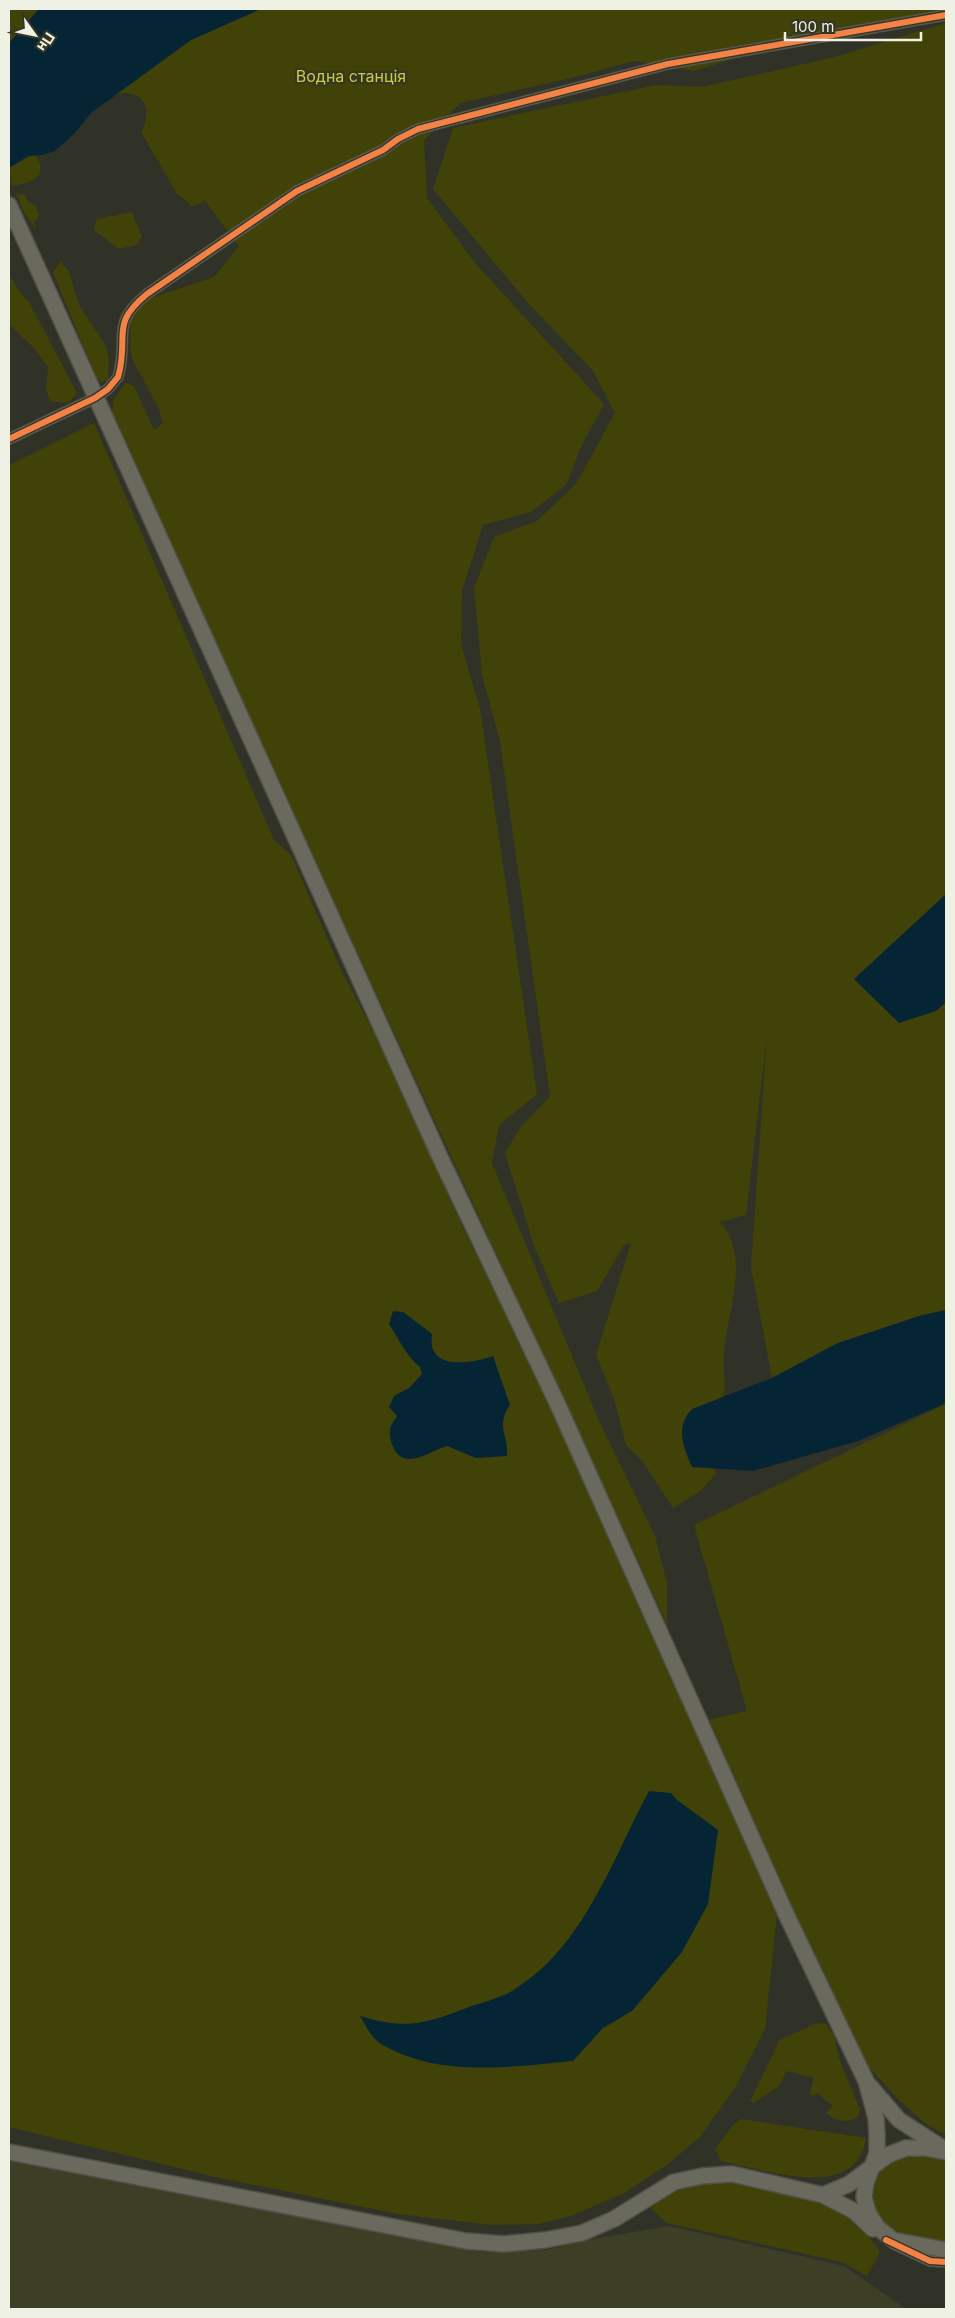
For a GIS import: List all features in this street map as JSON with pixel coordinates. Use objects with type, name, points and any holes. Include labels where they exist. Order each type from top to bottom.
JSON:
[{"type":"main road","points":[[9,205],[440,1157],[558,1405],[786,1914],[866,2081],[876,2118],[877,2153],[870,2170],[864,2197],[868,2212],[877,2227],[890,2240]]},
{"type":"main road","points":[[866,2081],[900,2120],[946,2151]]},
{"type":"main road","points":[[823,2195],[849,2184],[888,2155],[906,2148],[946,2151]]},
{"type":"main road","points":[[9,2152],[413,2232],[466,2241],[504,2244],[545,2240],[582,2233],[614,2219],[674,2182],[702,2176],[732,2174],[823,2195],[854,2211],[890,2240],[946,2250]]},
{"type":"street","points":[[9,438],[95,398],[108,389],[118,376],[124,319],[132,306],[147,294],[297,192],[383,150],[398,139],[418,129],[668,64],[946,15]]},
{"type":"street","points":[[890,2240],[930,2261],[946,2262]]},
{"type":"shaded area","points":[[9,2161],[482,2252],[547,2250],[587,2240],[669,2226],[844,2266],[906,2309],[9,2309]]},
{"type":"green space","points":[[9,9],[39,9],[9,43]]},
{"type":"green space","name":"Водна станція","points":[[261,9],[946,9],[794,40],[694,71],[634,61],[575,77],[460,103],[424,140],[427,198],[475,263],[604,404],[581,447],[566,485],[531,512],[483,525],[462,590],[461,644],[480,709],[537,1094],[499,1125],[492,1163],[599,1421],[655,1536],[667,1583],[667,1624],[248,716],[112,412],[113,401],[125,383],[134,386],[154,430],[163,423],[158,407],[131,357],[130,332],[132,316],[146,300],[214,277],[239,246],[205,201],[191,207],[186,200],[177,194],[141,132],[146,116],[145,105],[142,100],[130,93],[115,94],[191,40]]},
{"type":"green space","points":[[946,23],[946,894],[943,898],[936,1011],[946,1002],[946,1310],[919,1316],[838,1343],[772,1378],[751,1267],[767,1034],[746,1215],[720,1222],[729,1236],[734,1251],[736,1267],[735,1284],[724,1351],[724,1393],[717,1411],[699,1440],[716,1473],[702,1490],[673,1508],[643,1462],[626,1445],[614,1399],[596,1355],[631,1243],[624,1245],[597,1291],[559,1303],[534,1246],[505,1153],[520,1128],[550,1096],[500,742],[482,674],[474,588],[494,537],[537,521],[576,484],[615,413],[593,371],[528,303],[433,189],[453,128],[656,85],[702,87],[835,57]]},
{"type":"green space","points":[[32,155],[36,155],[39,163],[39,174],[31,181],[12,186],[9,168]]},
{"type":"green space","points":[[16,194],[26,195],[27,201],[36,206],[39,216],[34,222],[36,230],[24,212]]},
{"type":"green space","points":[[132,212],[142,237],[136,245],[119,249],[94,230],[97,219]]},
{"type":"green space","points":[[61,261],[69,272],[79,305],[106,346],[109,361],[108,380],[101,382],[95,375],[53,272]]},
{"type":"green space","points":[[9,276],[29,302],[77,393],[68,403],[50,401],[46,389],[48,367],[33,347],[9,324]]},
{"type":"green space","points":[[94,423],[274,840],[291,855],[342,972],[387,1057],[461,1224],[564,1432],[747,1843],[777,1915],[765,2029],[736,2086],[700,2137],[668,2164],[624,2193],[571,2216],[537,2224],[491,2225],[398,2214],[216,2177],[9,2127],[9,465]]},
{"type":"green space","points":[[946,1404],[946,2135],[926,2124],[898,2099],[869,2067],[833,2001],[709,1720],[747,1711],[694,1525]]},
{"type":"green space","points":[[817,2023],[826,2024],[834,2035],[840,2061],[860,2110],[858,2117],[845,2121],[830,2116],[826,2113],[833,2106],[817,2093],[813,2096],[810,2094],[814,2078],[787,2071],[778,2087],[753,2103],[750,2101],[778,2041]]},
{"type":"green space","points":[[741,2119],[866,2138],[859,2158],[845,2171],[827,2176],[783,2175],[721,2161],[715,2149],[733,2125]]},
{"type":"green space","points":[[910,2155],[946,2161],[946,2241],[924,2239],[896,2231],[883,2222],[875,2207],[874,2189],[880,2173],[891,2162]]},
{"type":"green space","points":[[720,2181],[798,2195],[840,2206],[863,2229],[880,2252],[867,2276],[842,2262],[667,2223],[647,2205],[686,2185]]},
{"type":"water","points":[[39,9],[261,9],[191,40],[91,113],[74,134],[55,151],[43,155],[28,156],[9,168],[9,43]]},
{"type":"water","points":[[946,894],[946,1002],[936,1011],[899,1023],[854,979]]},
{"type":"water","points":[[946,1310],[946,1403],[858,1441],[753,1471],[692,1467],[684,1445],[682,1430],[687,1416],[692,1409],[772,1378],[838,1343],[919,1316]]},
{"type":"water","points":[[393,1311],[403,1312],[432,1334],[432,1346],[436,1354],[443,1359],[452,1362],[462,1362],[493,1356],[510,1405],[503,1419],[507,1456],[476,1458],[447,1446],[414,1459],[404,1458],[397,1453],[392,1444],[390,1430],[397,1416],[389,1407],[394,1396],[409,1388],[422,1374],[420,1367],[407,1353],[389,1324]]},
{"type":"water","points":[[649,1791],[671,1793],[677,1800],[718,1830],[708,1904],[682,1952],[632,2011],[603,2028],[573,2061],[475,2068],[450,2066],[426,2062],[403,2055],[375,2039],[360,2016],[403,2024],[440,2018],[504,1995],[539,1971],[560,1950],[594,1900]]},
{"type":"cycle path","points":[[9,439],[95,398],[108,389],[118,377],[125,321],[136,304],[147,294],[297,191],[383,150],[398,139],[418,129],[668,64],[946,15]]},
{"type":"cycle path","points":[[886,2240],[930,2261],[946,2262]]}]
